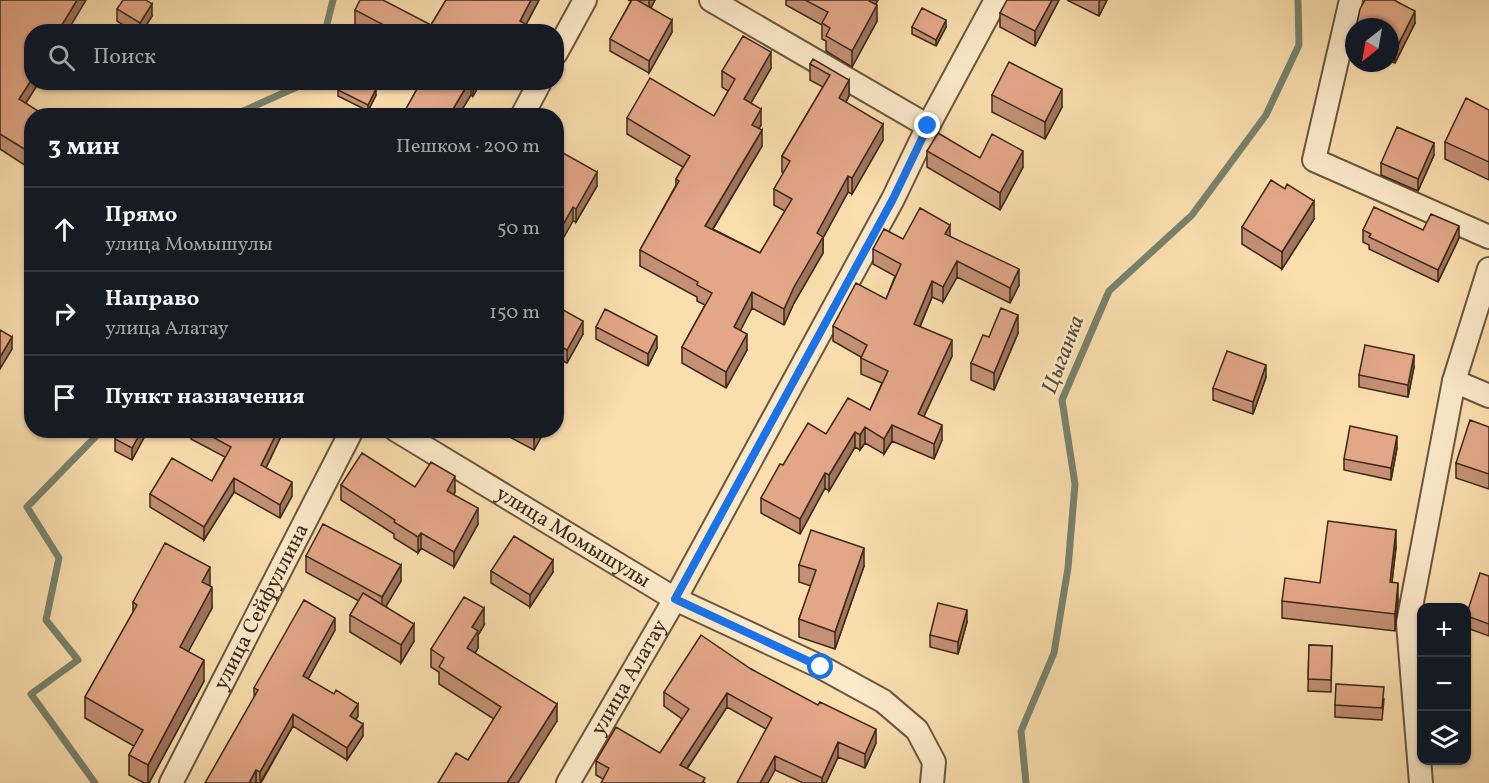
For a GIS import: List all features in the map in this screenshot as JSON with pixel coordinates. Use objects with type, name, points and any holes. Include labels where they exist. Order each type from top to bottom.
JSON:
[{"type":"street","points":[[564,38],[585,0]]},
{"type":"street","points":[[711,0],[928,126]]},
{"type":"street","name":"улица Алатау","points":[[568,783],[675,599],[887,210],[928,126],[996,0]]},
{"type":"street","points":[[1351,0],[1314,160],[1489,237]]},
{"type":"street","points":[[526,108],[536,90]]},
{"type":"street","points":[[1421,783],[1408,624],[1454,381],[1489,269]]},
{"type":"street","points":[[1454,381],[1489,396]]},
{"type":"street","name":"улица Сейфуллина","points":[[171,783],[348,438]]},
{"type":"street","name":"улица Момышулы","points":[[409,438],[675,599],[821,667],[883,700],[917,730],[934,762],[932,783]]},
{"type":"building","points":[[0,0],[77,0],[62,24],[24,24],[25,90],[19,99],[33,108],[24,108],[24,149],[0,134]]},
{"type":"building","points":[[123,0],[146,0],[152,4],[140,23],[117,9]]},
{"type":"building","points":[[360,0],[383,0],[429,24],[382,24],[355,10]]},
{"type":"building","points":[[446,0],[531,0],[520,21],[525,24],[432,24]]},
{"type":"building","points":[[632,0],[637,0],[672,20],[649,61],[610,39]]},
{"type":"building","points":[[805,0],[869,0],[877,5],[852,51],[826,36],[830,28],[822,23],[828,12]]},
{"type":"building","points":[[1007,0],[1052,0],[1035,31],[1000,13]]},
{"type":"building","points":[[1365,0],[1394,0],[1415,11],[1399,43],[1399,18],[1358,18]]},
{"type":"building","points":[[922,8],[946,20],[936,40],[912,27]]},
{"type":"building","points":[[743,36],[771,52],[744,99],[761,109],[752,125],[762,130],[705,226],[760,253],[792,199],[774,189],[790,161],[782,156],[830,75],[810,64],[813,59],[849,80],[839,98],[883,124],[852,178],[848,176],[817,233],[823,237],[784,309],[752,292],[734,327],[747,334],[726,372],[682,347],[712,293],[697,285],[698,282],[640,250],[679,181],[676,179],[690,156],[627,118],[650,78],[714,116],[735,79],[722,71]]},
{"type":"building","points":[[1009,62],[1062,89],[1045,122],[992,95]]},
{"type":"building","points":[[338,90],[376,90],[368,105]]},
{"type":"building","points":[[417,90],[464,90],[454,108],[406,108]]},
{"type":"building","points":[[1466,98],[1489,110],[1489,162],[1445,142]]},
{"type":"building","points":[[1397,127],[1434,143],[1418,179],[1381,163]]},
{"type":"building","points":[[938,133],[980,158],[992,134],[1023,151],[1000,193],[927,151]]},
{"type":"building","points":[[564,153],[597,172],[576,209],[573,207],[564,223]]},
{"type":"building","points":[[1271,180],[1285,189],[1287,184],[1314,201],[1282,252],[1242,227]]},
{"type":"building","points":[[1374,207],[1423,230],[1431,214],[1459,226],[1438,270],[1369,237],[1371,234],[1363,230]]},
{"type":"building","points":[[920,208],[950,225],[945,234],[1019,269],[1010,288],[957,261],[943,287],[932,281],[914,324],[952,340],[918,414],[942,425],[934,444],[892,425],[884,439],[865,427],[860,435],[855,432],[829,475],[825,473],[800,519],[761,498],[780,464],[783,465],[808,423],[826,434],[848,398],[870,410],[888,371],[861,358],[867,345],[833,326],[856,283],[886,299],[901,264],[873,249],[884,229],[903,239]]},
{"type":"building","points":[[1001,308],[1018,315],[994,373],[971,363],[983,335],[989,337]]},
{"type":"building","points":[[605,309],[657,336],[648,354],[596,327]]},
{"type":"building","points":[[564,310],[583,321],[567,350],[564,348]]},
{"type":"building","points":[[0,330],[12,337],[0,357]]},
{"type":"building","points":[[1365,345],[1414,355],[1408,385],[1359,375]]},
{"type":"building","points":[[1227,351],[1266,365],[1253,402],[1213,388]]},
{"type":"building","points":[[1470,420],[1489,427],[1489,474],[1456,463]]},
{"type":"building","points":[[1350,426],[1397,436],[1391,468],[1344,459]]},
{"type":"building","points":[[116,438],[138,438],[132,448]]},
{"type":"building","points":[[215,438],[274,438],[261,465],[292,482],[280,505],[234,478],[204,527],[150,494],[172,458],[212,481],[231,447]]},
{"type":"building","points":[[362,453],[415,487],[431,462],[455,476],[447,491],[478,508],[454,552],[421,533],[418,537],[341,485]]},
{"type":"building","points":[[1328,521],[1396,530],[1390,582],[1398,583],[1395,614],[1282,601],[1285,578],[1320,583]]},
{"type":"building","points":[[323,524],[401,565],[382,597],[306,556]]},
{"type":"building","points":[[811,530],[864,548],[835,632],[799,619],[816,570],[799,565]]},
{"type":"building","points":[[514,536],[553,560],[530,595],[491,571]]},
{"type":"building","points":[[165,543],[210,567],[202,582],[212,587],[180,647],[204,660],[148,765],[129,755],[143,730],[85,697],[137,605],[133,602]]},
{"type":"building","points":[[1480,573],[1489,576],[1489,624],[1471,617],[1470,603]]},
{"type":"building","points":[[363,593],[414,624],[401,645],[350,615]]},
{"type":"building","points":[[464,597],[484,608],[472,627],[478,631],[467,648],[557,704],[507,783],[438,783],[456,753],[468,760],[501,707],[439,667],[444,658],[431,649]]},
{"type":"building","points":[[304,600],[335,618],[303,676],[334,694],[336,690],[358,704],[350,716],[363,724],[347,748],[293,714],[260,772],[256,770],[249,783],[205,783],[258,690],[254,688]]},
{"type":"building","points":[[938,603],[967,610],[958,642],[930,635]]},
{"type":"building","points":[[701,635],[751,669],[818,705],[820,702],[876,729],[865,754],[838,742],[822,778],[775,756],[760,783],[737,783],[772,718],[727,693],[680,765],[705,778],[702,783],[601,783],[609,768],[596,761],[616,727],[660,753],[689,709],[664,692]]},
{"type":"building","points":[[1309,645],[1332,646],[1331,680],[1308,679]]},
{"type":"building","points":[[1336,684],[1384,687],[1382,708],[1335,705]]},
{"type":"waterway","points":[[327,24],[333,0]]},
{"type":"waterway","name":"Цыганка","points":[[1026,783],[1021,731],[1054,653],[1068,568],[1075,484],[1062,400],[1109,291],[1192,215],[1266,115],[1299,45],[1298,0]]},
{"type":"waterway","points":[[250,108],[290,90]]},
{"type":"waterway","points":[[94,438],[27,507],[59,558],[46,620],[78,660],[31,694],[95,783]]},
{"type":"route","points":[[821,667],[675,599],[893,199],[928,126]]}]
